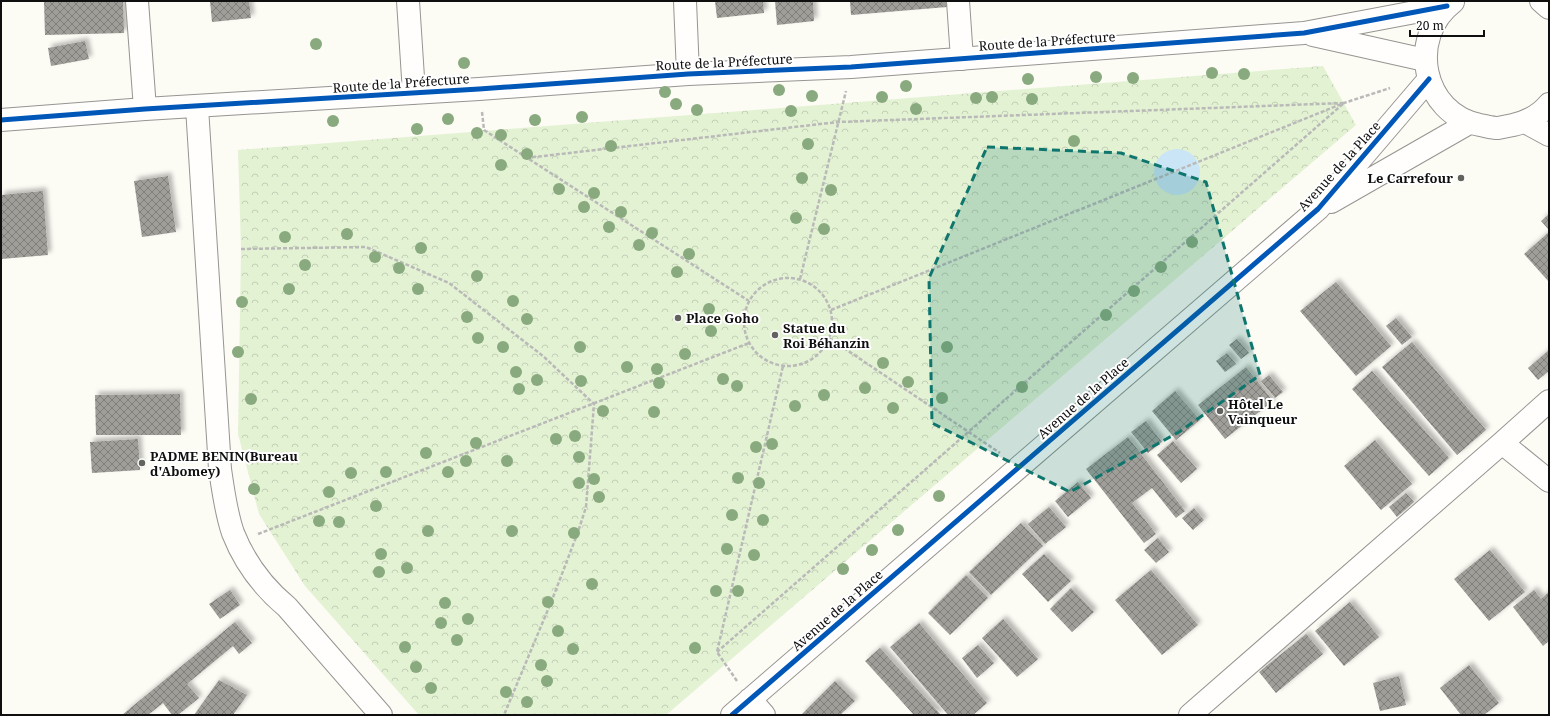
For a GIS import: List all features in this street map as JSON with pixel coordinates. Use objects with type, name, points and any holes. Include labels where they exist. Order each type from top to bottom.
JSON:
[{"type":"street","points":[[137,1],[145,109]]},
{"type":"street","points":[[408,1],[414,93]]},
{"type":"street","points":[[685,1],[688,74]]},
{"type":"street","points":[[958,1],[962,59]]},
{"type":"street","points":[[1541,1],[1549,8]]},
{"type":"street","points":[[1450,4],[1435,22],[1428,40],[1427,70],[1435,93],[1444,105],[1456,115],[1469,122],[1497,128],[1525,122],[1545,110],[1549,104]]},
{"type":"street","name":"Route de la Préfecture","points":[[1,120],[145,109],[479,89],[688,74],[962,59],[1304,33],[1450,4]]},
{"type":"street","name":"Route de la Préfecture","points":[[1304,33],[1427,70]]},
{"type":"street","name":"Avenue de la Place","points":[[1318,209],[1427,70]]},
{"type":"street","points":[[197,107],[220,469],[224,496],[233,532],[251,567],[262,583],[272,595],[286,607],[381,715]]},
{"type":"street","name":"Avenue de la Place","points":[[732,715],[757,707],[1020,467],[1318,209],[1469,122]]},
{"type":"street","points":[[1525,122],[1549,135]]},
{"type":"street","points":[[1190,715],[1549,401]]},
{"type":"street","points":[[1502,443],[1549,481]]},
{"type":"path","points":[[800,279],[851,66]]},
{"type":"path","points":[[831,310],[1344,103],[1393,87]]},
{"type":"path","points":[[479,89],[484,130],[749,301]]},
{"type":"path","points":[[526,158],[838,122],[1344,103]]},
{"type":"path","points":[[717,652],[1344,103]]},
{"type":"path","points":[[241,249],[366,247],[449,283],[543,356],[594,404]]},
{"type":"path","points":[[784,278],[800,279],[814,286],[824,296],[831,310],[832,325],[829,338],[822,351],[811,360],[798,365],[784,366],[770,362],[758,354],[749,343],[745,329],[745,315],[749,301],[758,290],[770,282],[784,278]]},
{"type":"path","points":[[829,338],[1020,467]]},
{"type":"path","points":[[238,542],[749,343]]},
{"type":"path","points":[[757,707],[717,652],[783,366]]},
{"type":"path","points":[[504,715],[552,600],[586,507],[594,404]]},
{"type":"highlighted area","points":[[987,147],[1121,153],[1206,182],[1260,375],[1179,432],[1070,492],[932,423],[929,278]]},
{"type":"green space","points":[[1323,66],[1356,125],[666,715],[419,715],[305,586],[259,514],[238,434],[241,249],[238,150]]},
{"type":"water","points":[[1172,149],[1182,149],[1190,153],[1196,159],[1200,167],[1200,177],[1196,185],[1190,191],[1182,195],[1172,195],[1164,191],[1158,185],[1154,177],[1154,167],[1158,159],[1164,153]]},
{"type":"building","points":[[44,1],[123,1],[124,33],[45,35]]},
{"type":"building","points":[[210,1],[249,1],[251,18],[212,22]]},
{"type":"building","points":[[715,1],[763,1],[764,13],[717,18]]},
{"type":"building","points":[[775,1],[813,1],[814,21],[777,25]]},
{"type":"building","points":[[850,1],[947,1],[947,7],[851,15]]},
{"type":"building","points":[[85,41],[89,59],[51,66],[48,48]]},
{"type":"building","points":[[168,176],[176,232],[142,237],[134,181]]},
{"type":"building","points":[[43,191],[48,255],[1,259],[1,195]]},
{"type":"building","points":[[1549,214],[1549,230],[1541,221]]},
{"type":"building","points":[[1549,232],[1549,282],[1524,254]]},
{"type":"building","points":[[1336,282],[1391,346],[1356,376],[1300,311]]},
{"type":"building","points":[[1396,318],[1412,337],[1402,345],[1386,326]]},
{"type":"building","points":[[1237,339],[1249,353],[1241,359],[1229,345]]},
{"type":"building","points":[[1412,342],[1486,430],[1457,455],[1382,367]]},
{"type":"building","points":[[1549,350],[1549,371],[1538,380],[1528,368]]},
{"type":"building","points":[[1227,353],[1236,364],[1225,372],[1216,361]]},
{"type":"building","points":[[1246,367],[1273,401],[1225,439],[1198,405]]},
{"type":"building","points":[[1372,371],[1449,458],[1429,476],[1352,389]]},
{"type":"building","points":[[1269,375],[1283,392],[1275,398],[1261,381]]},
{"type":"building","points":[[1175,391],[1200,420],[1176,440],[1152,411]]},
{"type":"building","points":[[180,394],[181,435],[96,435],[95,395]]},
{"type":"building","points":[[1146,421],[1162,442],[1148,453],[1131,432]]},
{"type":"building","points":[[1128,437],[1185,511],[1176,518],[1152,488],[1132,503],[1156,534],[1144,543],[1086,469]]},
{"type":"building","points":[[138,439],[140,470],[92,473],[90,442]]},
{"type":"building","points":[[1375,440],[1412,484],[1381,510],[1344,466]]},
{"type":"building","points":[[1173,441],[1197,469],[1181,483],[1157,455]]},
{"type":"building","points":[[1078,482],[1091,498],[1068,517],[1055,501]]},
{"type":"building","points":[[1406,493],[1414,502],[1397,517],[1389,507]]},
{"type":"building","points":[[1049,507],[1066,527],[1045,544],[1028,524]]},
{"type":"building","points":[[1194,508],[1204,520],[1193,530],[1182,518]]},
{"type":"building","points":[[1021,523],[1043,546],[991,595],[969,572]]},
{"type":"building","points":[[1158,538],[1169,552],[1156,563],[1144,550]]},
{"type":"building","points":[[1490,550],[1525,592],[1489,621],[1454,579]]},
{"type":"building","points":[[1044,554],[1071,581],[1048,602],[1022,574]]},
{"type":"building","points":[[1151,570],[1198,625],[1162,655],[1115,600]]},
{"type":"building","points":[[966,575],[988,598],[950,635],[928,613]]},
{"type":"building","points":[[1071,588],[1094,612],[1072,632],[1050,609]]},
{"type":"building","points":[[230,590],[240,605],[220,619],[209,604]]},
{"type":"building","points":[[1534,590],[1541,599],[1549,592],[1549,641],[1543,646],[1513,607]]},
{"type":"building","points":[[1350,602],[1379,637],[1344,666],[1315,631]]},
{"type":"building","points":[[1003,619],[1038,659],[1017,677],[982,638]]},
{"type":"building","points":[[235,622],[252,643],[239,654],[233,646],[187,684],[199,698],[178,715],[172,715],[163,703],[148,715],[122,715]]},
{"type":"building","points":[[919,623],[987,703],[973,715],[948,715],[890,647]]},
{"type":"building","points":[[1306,634],[1323,654],[1276,693],[1259,672]]},
{"type":"building","points":[[978,645],[994,663],[977,678],[962,658]]},
{"type":"building","points":[[880,648],[941,715],[914,715],[865,661]]},
{"type":"building","points":[[1469,665],[1499,703],[1484,715],[1461,715],[1440,688]]},
{"type":"building","points":[[1399,676],[1406,705],[1380,711],[1373,683]]},
{"type":"building","points":[[219,680],[247,695],[233,715],[194,715]]},
{"type":"building","points":[[835,681],[855,701],[840,715],[801,715]]},
{"type":"cycle path","points":[[1,120],[145,109],[479,89],[688,74],[851,67],[1304,33],[1447,6]]},
{"type":"cycle path","points":[[732,715],[1318,209],[1429,79]]},
{"type":"place","name":"Le Carrefour","points":[[1461,178]]},
{"type":"place","name":"Place Goho","points":[[678,318]]},
{"type":"place","name":"Statue du Roi Béhanzin","points":[[775,335]]},
{"type":"place","name":"Hôtel Le Vainqueur","points":[[1220,411]]},
{"type":"place","name":"PADME BENIN(Bureau d'Abomey)","points":[[142,463]]}]
